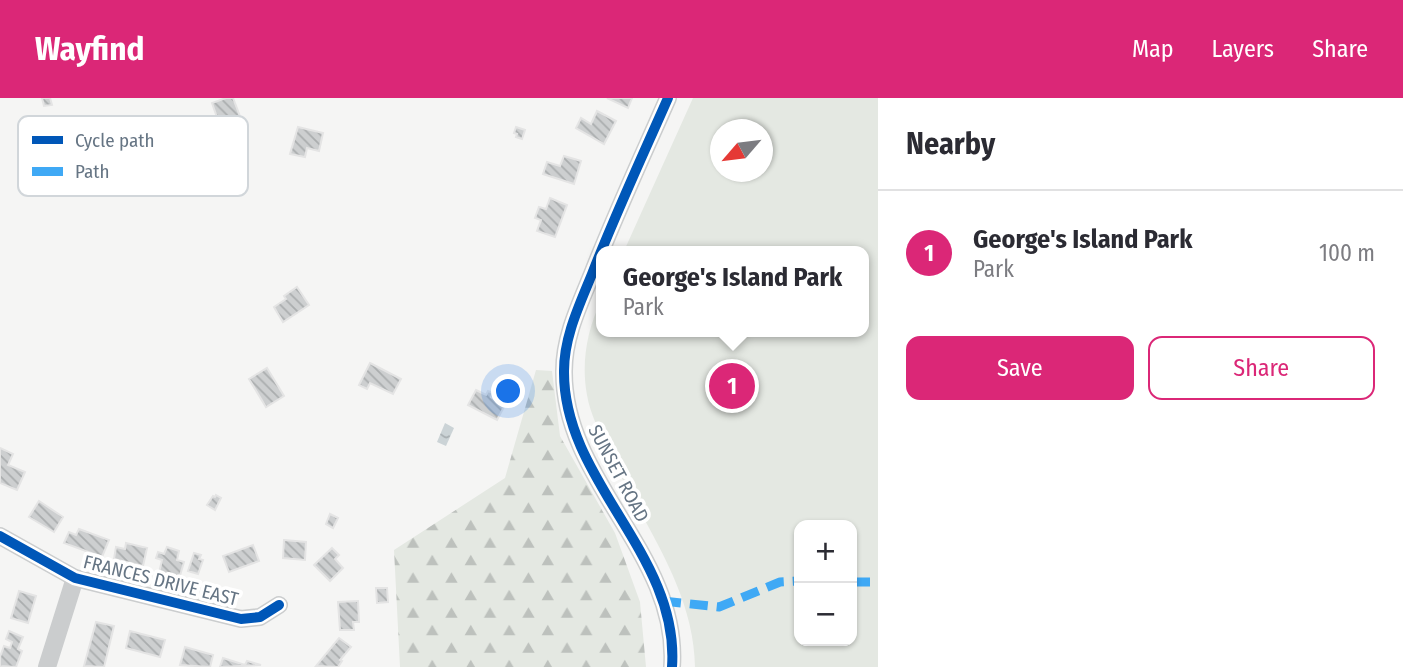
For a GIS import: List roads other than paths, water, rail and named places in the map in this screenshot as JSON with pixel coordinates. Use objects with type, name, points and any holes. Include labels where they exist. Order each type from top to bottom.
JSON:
[{"type":"street","name":"SUNSET ROAD","points":[[602,246],[668,98]]},
{"type":"street","name":"SUNSET ROAD","points":[[596,262],[565,350],[564,374],[573,423],[599,481],[648,562],[660,588],[670,632],[672,667]]},
{"type":"street","name":"FRANCES DRIVE EAST","points":[[0,536],[75,578],[241,619],[260,617],[279,605]]},
{"type":"street","points":[[47,667],[75,578]]},
{"type":"water","points":[[445,423],[454,428],[446,446],[437,442]]},
{"type":"place","name":"George's Island Park","points":[[732,386]]}]
